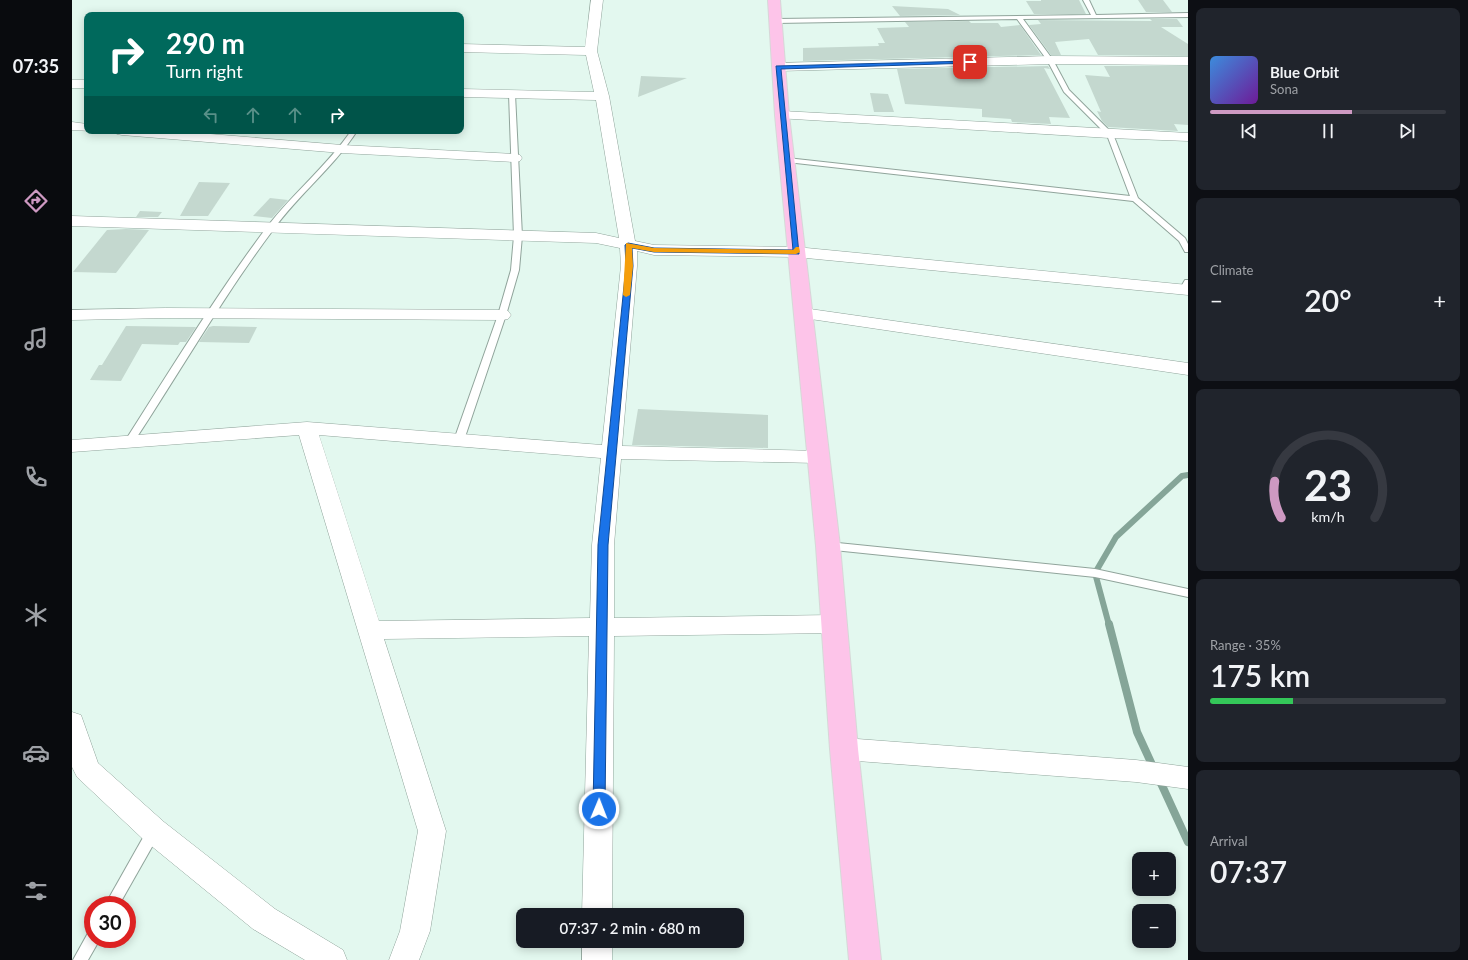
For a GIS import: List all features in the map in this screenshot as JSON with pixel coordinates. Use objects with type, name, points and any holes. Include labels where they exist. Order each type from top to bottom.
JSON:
[{"type":"main road","points":[[774,0],[782,115],[828,546],[844,749],[865,960]]},
{"type":"street","points":[[597,0],[591,51],[602,96],[628,245],[629,266],[603,545],[597,908]]},
{"type":"street","points":[[464,48],[591,51]]},
{"type":"street","points":[[778,67],[1050,60],[1188,61]]},
{"type":"street","points":[[72,84],[84,84]]},
{"type":"street","points":[[464,93],[602,96]]},
{"type":"street","points":[[782,115],[1110,134],[1188,137]]},
{"type":"street","points":[[72,126],[84,128]]},
{"type":"street","points":[[159,134],[342,149],[515,158]]},
{"type":"street","points":[[72,221],[596,238],[654,250],[796,252],[1186,287]]},
{"type":"street","points":[[72,315],[211,313],[502,316]]},
{"type":"street","points":[[803,313],[1188,368]]},
{"type":"street","points":[[72,446],[306,428],[612,452],[818,457]]},
{"type":"street","points":[[306,428],[432,831],[415,931],[404,960]]},
{"type":"street","points":[[370,630],[834,624]]},
{"type":"street","points":[[72,722],[86,769],[154,831],[264,919],[332,960]]},
{"type":"street","points":[[844,749],[1136,771],[1188,778]]},
{"type":"street","points":[[597,948],[597,960]]},
{"type":"lane","points":[[1086,0],[1094,16]]},
{"type":"lane","points":[[776,21],[1188,15]]},
{"type":"lane","points":[[1019,18],[1050,60],[1066,91],[1110,134],[1135,199],[1182,240],[1188,250]]},
{"type":"lane","points":[[459,440],[502,316],[515,270],[518,236],[512,94]]},
{"type":"lane","points":[[130,441],[211,313],[270,227],[342,149],[352,134]]},
{"type":"lane","points":[[787,160],[1135,199]]},
{"type":"lane","points":[[828,546],[1096,573],[1188,593]]},
{"type":"lane","points":[[117,896],[154,831]]},
{"type":"lane","points":[[80,960],[87,948]]},
{"type":"building","points":[[1079,0],[1086,14],[1034,14],[1026,1]]},
{"type":"building","points":[[1138,0],[1163,0],[1172,12],[1146,12]]},
{"type":"building","points":[[892,6],[948,9],[960,15],[900,16]]},
{"type":"building","points":[[1150,19],[1177,19],[1183,27],[1161,27],[1188,44],[1188,56],[1098,55],[1089,39],[1055,42],[1061,55],[1051,55],[1029,25],[1041,24],[1038,20],[1152,21]]},
{"type":"building","points":[[969,21],[971,23],[998,23],[1001,27],[1020,25],[1041,55],[803,61],[803,48],[879,46],[878,43],[885,43],[877,28],[909,27],[905,22]]},
{"type":"building","points":[[1048,66],[1050,69],[1044,68],[1070,118],[1049,117],[1051,124],[1012,122],[1011,119],[982,117],[982,109],[905,104],[897,69]]},
{"type":"building","points":[[1104,66],[1188,66],[1188,125],[1174,124],[1178,131],[1108,127],[1102,121],[1097,111],[1101,112],[1085,75],[1110,77]]},
{"type":"building","points":[[641,76],[687,78],[638,97]]},
{"type":"building","points":[[870,93],[888,94],[894,112],[874,112]]},
{"type":"building","points":[[199,182],[230,183],[208,216],[180,216]]},
{"type":"building","points":[[270,198],[288,200],[272,218],[253,216]]},
{"type":"building","points":[[140,211],[162,212],[158,217],[136,217]]},
{"type":"building","points":[[107,230],[149,230],[116,273],[73,272]]},
{"type":"building","points":[[126,326],[196,327],[186,342],[180,342],[178,345],[142,344],[121,381],[90,380],[99,365],[102,365]]},
{"type":"building","points":[[209,327],[257,327],[249,343],[199,342]]},
{"type":"building","points":[[638,409],[768,415],[768,448],[632,445]]},
{"type":"waterway","points":[[1109,625],[1095,573],[1116,537],[1182,476],[1188,475]]},
{"type":"waterway","points":[[1109,624],[1137,732],[1154,769]]},
{"type":"waterway","points":[[1159,779],[1188,842]]},
{"type":"slow traffic","points":[[626,295],[629,266],[628,245],[654,250],[796,252],[796,249]]},
{"type":"route","points":[[599,809],[603,545],[629,266],[628,245],[654,250],[796,252],[778,67],[970,62]]}]
